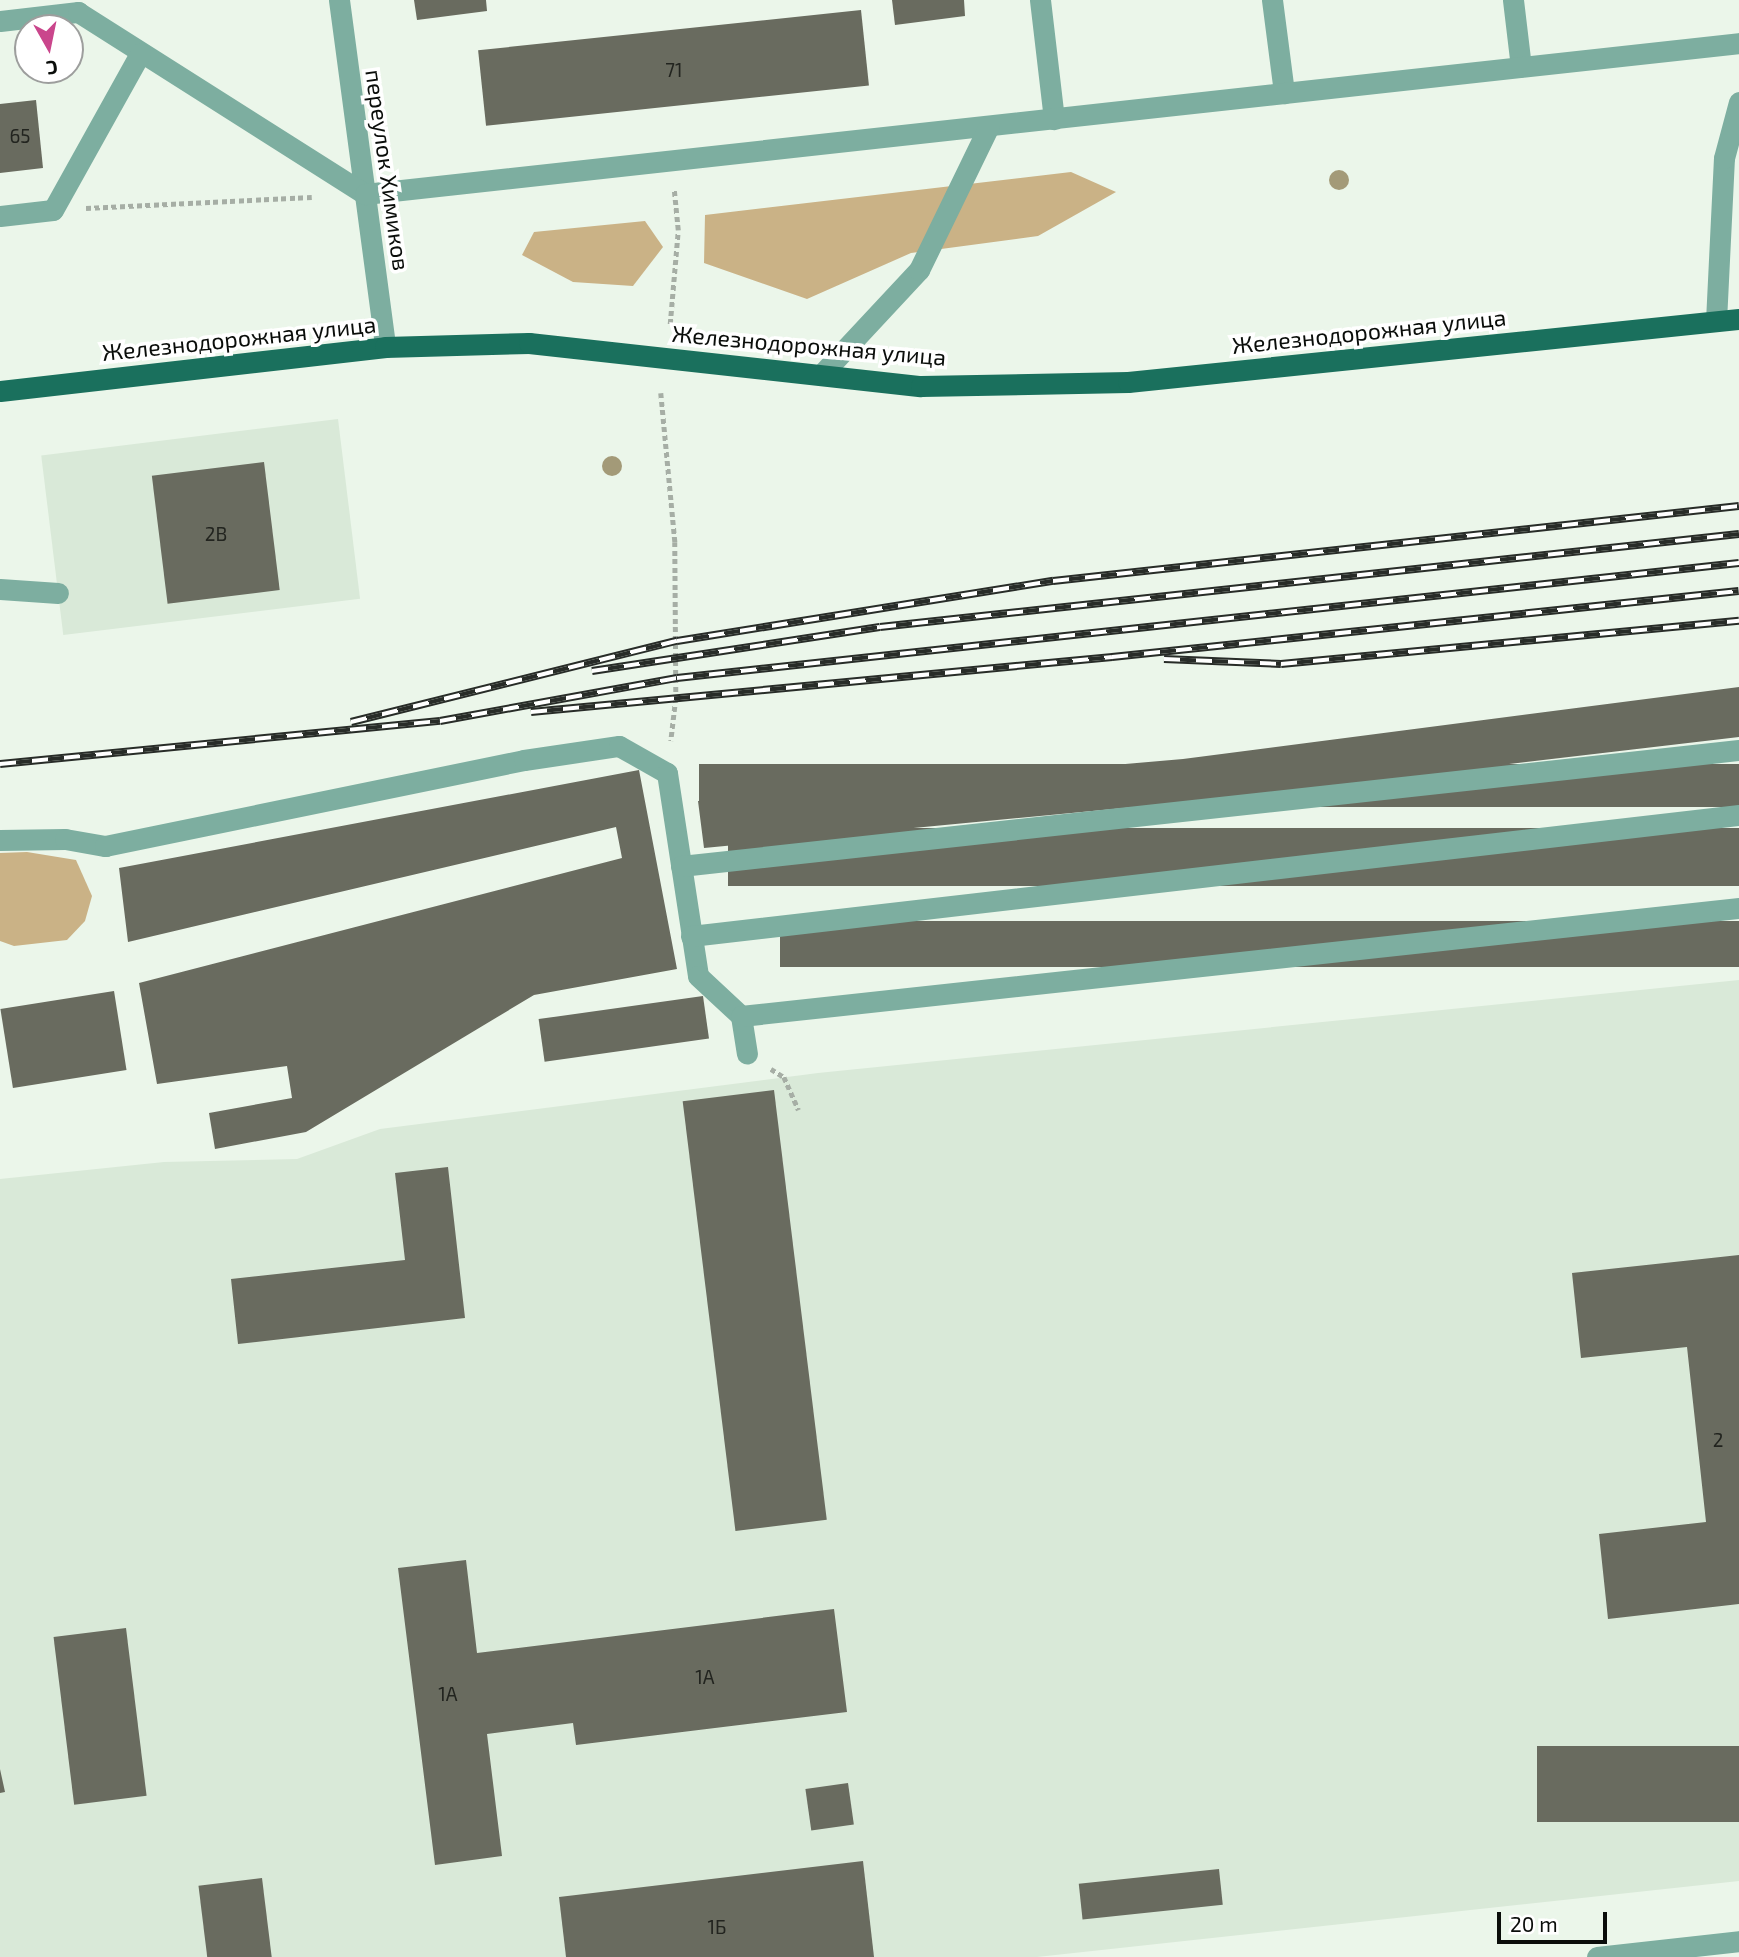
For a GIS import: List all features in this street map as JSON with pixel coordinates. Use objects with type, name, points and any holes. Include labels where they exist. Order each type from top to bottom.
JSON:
[{"type":"main road","name":"Железнодорожная улица","points":[[0,391],[385,348],[529,343],[921,386],[1128,382],[1739,319]]},
{"type":"street","name":"переулок Химиков","points":[[339,0],[385,348]]},
{"type":"street","points":[[1040,0],[1055,119]]},
{"type":"street","points":[[1272,0],[1284,93]]},
{"type":"street","points":[[1513,0],[1521,67]]},
{"type":"street","points":[[0,21],[78,6],[140,54],[365,194],[1739,44]]},
{"type":"street","points":[[0,216],[53,209],[140,54]]},
{"type":"street","points":[[1716,321],[1724,158],[1739,102]]},
{"type":"street","points":[[821,375],[919,270],[989,126]]},
{"type":"street","points":[[0,589],[58,593]]},
{"type":"street","points":[[0,840],[65,839],[104,846],[497,765],[619,746],[667,774],[698,976],[741,1016],[747,1054]]},
{"type":"street","points":[[681,866],[1739,750]]},
{"type":"street","points":[[691,936],[1739,815]]},
{"type":"street","points":[[741,1016],[1739,908]]},
{"type":"street","points":[[1597,1957],[1739,1941]]},
{"type":"path","points":[[670,324],[678,230],[671,160]]},
{"type":"path","points":[[53,209],[365,194]]},
{"type":"path","points":[[661,393],[673,529],[676,698],[667,774]]},
{"type":"path","points":[[747,1054],[784,1077],[799,1110]]},
{"type":"shaded area","points":[[1071,172],[1116,192],[1038,236],[911,253],[807,299],[704,263],[705,215]]},
{"type":"shaded area","points":[[645,221],[663,247],[633,286],[573,282],[522,255],[534,232]]},
{"type":"shaded area","points":[[338,419],[360,599],[63,635],[41,455]]},
{"type":"shaded area","points":[[27,852],[76,860],[92,896],[85,921],[67,940],[14,946],[0,941],[0,853]]},
{"type":"shaded area","points":[[1739,980],[1739,1881],[1037,1957],[0,1957],[0,1179],[164,1162],[297,1159],[380,1129],[818,1073]]},
{"type":"building","points":[[414,0],[486,0],[487,11],[417,20]]},
{"type":"building","points":[[892,0],[964,0],[965,16],[895,25]]},
{"type":"building","points":[[861,10],[869,86],[486,126],[478,50]]},
{"type":"building","points":[[36,100],[43,168],[0,173],[0,104]]},
{"type":"building","points":[[264,462],[280,590],[168,604],[152,476]]},
{"type":"building","points":[[1739,687],[1739,737],[1187,802],[704,848],[698,801],[1183,759]]},
{"type":"building","points":[[699,764],[1739,764],[1739,807],[699,807]]},
{"type":"building","points":[[639,770],[677,969],[534,995],[306,1132],[215,1149],[209,1113],[292,1098],[287,1066],[157,1084],[139,983],[622,858],[616,827],[128,942],[119,868]]},
{"type":"building","points":[[728,828],[1739,828],[1739,886],[728,886]]},
{"type":"building","points":[[780,921],[1739,921],[1739,967],[780,967]]},
{"type":"building","points":[[114,991],[127,1070],[13,1088],[0,1009]]},
{"type":"building","points":[[703,996],[709,1039],[545,1062],[539,1019]]},
{"type":"building","points":[[774,1090],[827,1520],[735,1531],[683,1101]]},
{"type":"building","points":[[448,1167],[465,1318],[238,1344],[231,1279],[405,1260],[395,1173]]},
{"type":"building","points":[[1739,1255],[1739,1604],[1608,1619],[1599,1534],[1706,1522],[1687,1347],[1581,1358],[1572,1273]]},
{"type":"building","points":[[466,1560],[477,1653],[834,1609],[847,1712],[576,1745],[573,1723],[487,1734],[502,1856],[435,1865],[398,1568]]},
{"type":"building","points":[[126,1628],[147,1796],[74,1805],[54,1637]]},
{"type":"building","points":[[1537,1746],[1739,1746],[1739,1822],[1537,1822]]},
{"type":"building","points":[[0,1769],[5,1792],[0,1793]]},
{"type":"building","points":[[848,1783],[854,1825],[811,1831],[805,1789]]},
{"type":"building","points":[[863,1861],[874,1957],[566,1957],[559,1897]]},
{"type":"building","points":[[1219,1869],[1223,1905],[1083,1920],[1079,1884]]},
{"type":"building","points":[[262,1878],[272,1957],[207,1957],[198,1886]]},
{"type":"railway","points":[[351,722],[677,641],[1053,581],[1739,506]]},
{"type":"railway","points":[[592,671],[880,627],[1739,534]]},
{"type":"railway","points":[[0,764],[440,721],[677,678],[1739,563]]},
{"type":"railway","points":[[531,712],[1112,657],[1739,591]]},
{"type":"railway","points":[[1164,659],[1281,664],[1739,621]]}]
